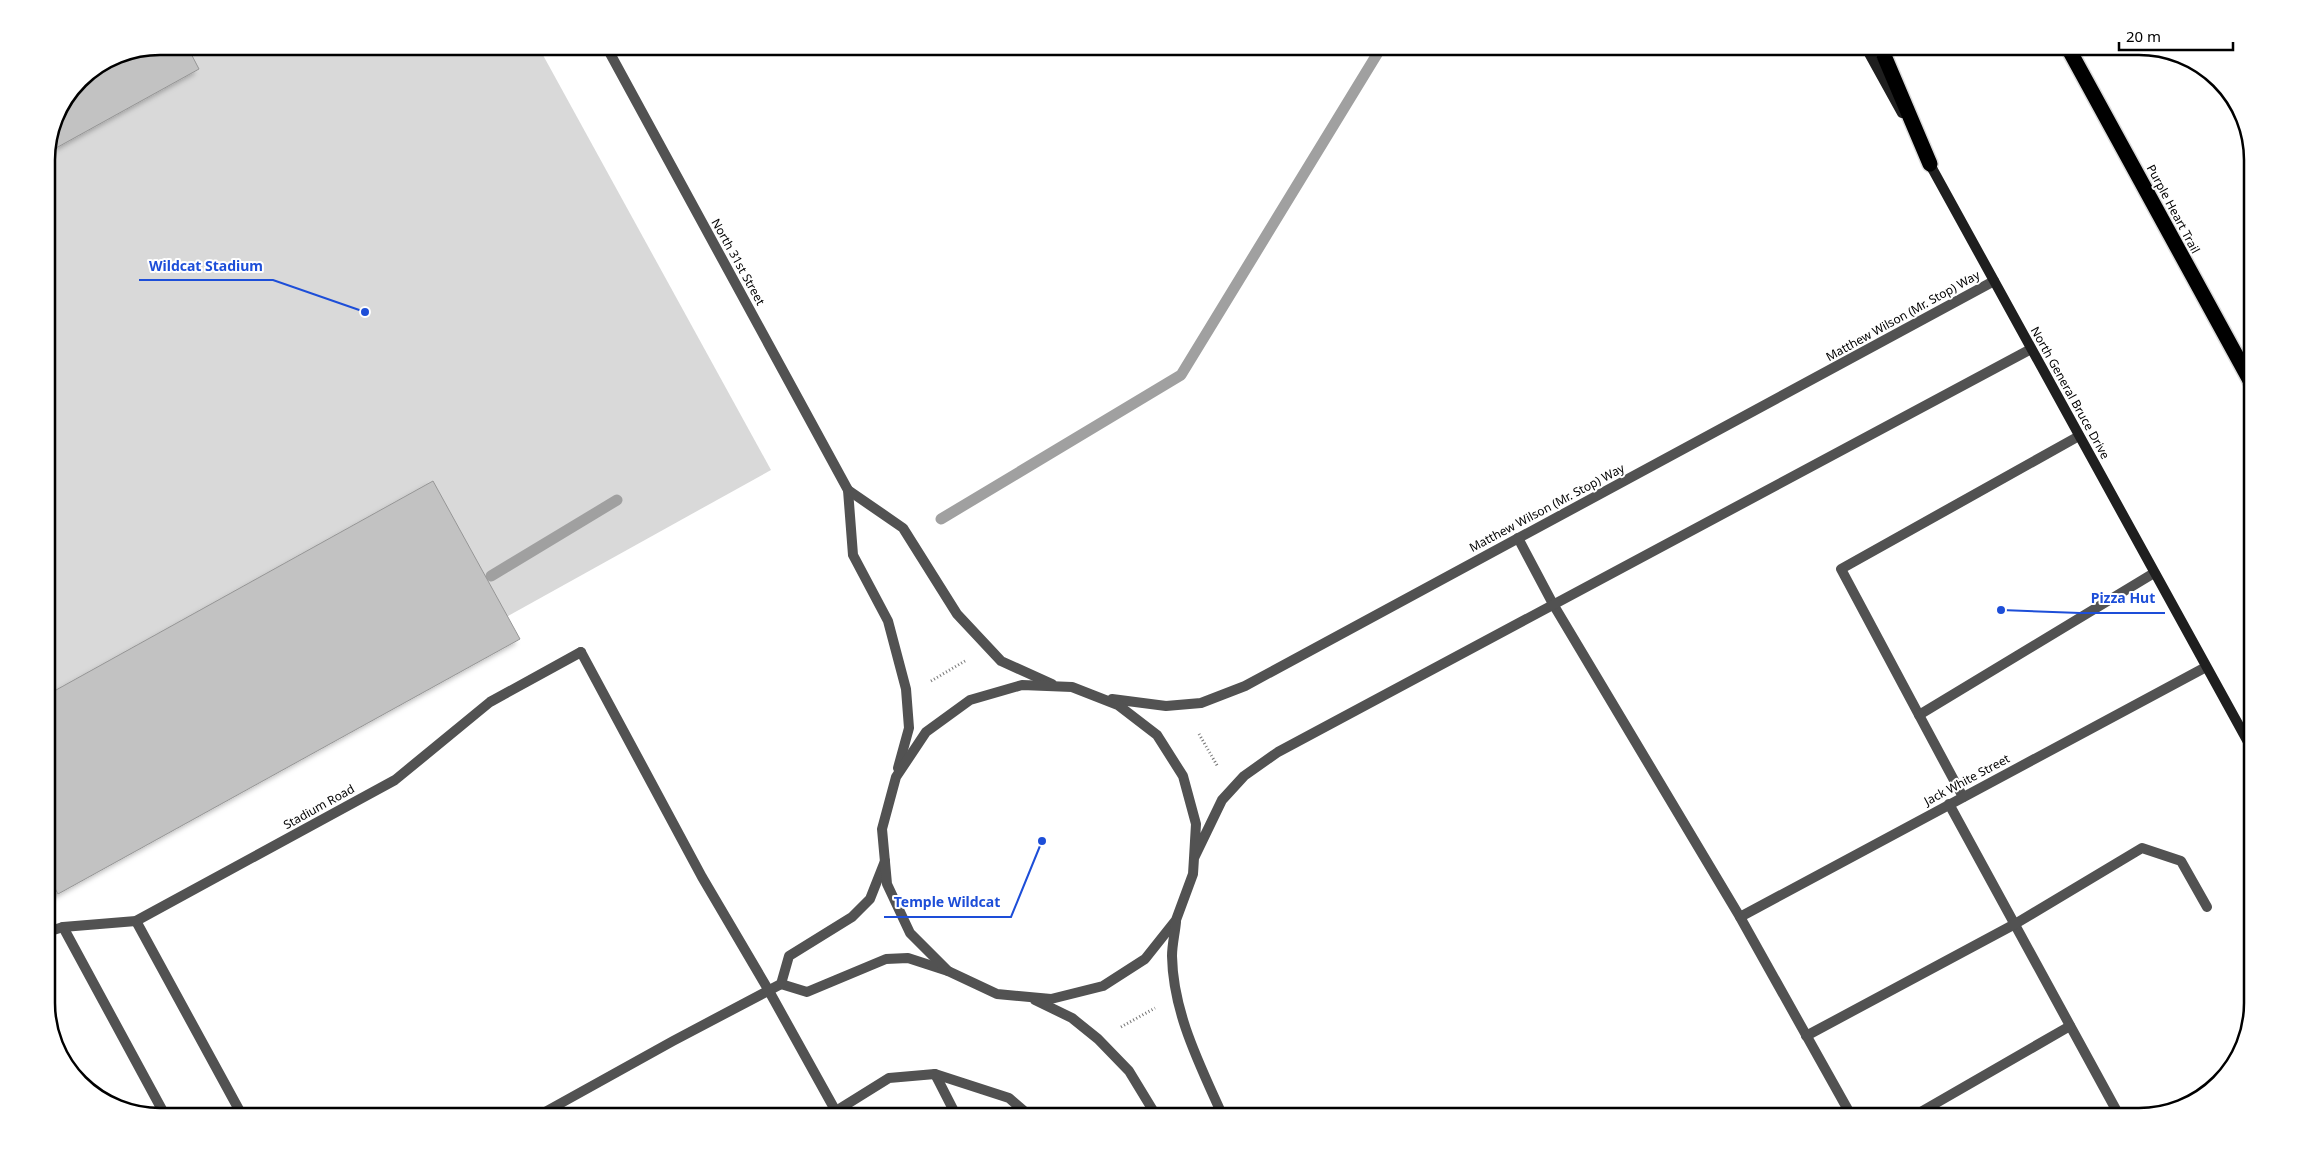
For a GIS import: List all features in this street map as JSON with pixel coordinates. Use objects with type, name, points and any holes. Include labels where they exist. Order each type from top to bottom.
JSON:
[{"type":"highway","points":[[1884,55],[1930,164]]},
{"type":"highway","name":"Purple Heart Trail","points":[[2072,55],[2244,370]]},
{"type":"main road","name":"North General Bruce Drive","points":[[1870,55],[2244,735]]},
{"type":"street","name":"North 31st Street","points":[[611,55],[848,490],[853,555],[888,621],[906,689],[909,728],[882,830],[887,884],[910,933],[948,971]]},
{"type":"street","name":"Matthew Wilson (Mr. Stop) Way","points":[[1098,697],[1166,706],[1201,703],[1245,686],[1994,281]]},
{"type":"street","points":[[1194,858],[1222,800],[1244,776],[1278,752],[2031,349]]},
{"type":"street","points":[[1963,797],[1841,569],[2079,436]]},
{"type":"street","name":"North 31st Street","points":[[848,490],[903,528],[957,614],[1001,661],[1057,687]]},
{"type":"street","points":[[1518,538],[1553,604],[1740,916],[1847,1108]]},
{"type":"street","points":[[1919,715],[2154,573]]},
{"type":"street","name":"Stadium Road","points":[[55,929],[63,927],[136,921],[394,780],[490,702],[581,652],[702,877],[769,991]]},
{"type":"street","name":"Jack White Street","points":[[1740,916],[2206,667]]},
{"type":"street","points":[[896,777],[926,732],[970,700],[1022,685],[1072,687],[1118,705],[1157,736],[1183,776],[1196,824],[1193,874],[1176,920],[1172,955],[1175,987],[1189,1040],[1219,1108]]},
{"type":"street","points":[[1949,804],[2115,1108]]},
{"type":"street","points":[[1806,1036],[2015,924],[2142,848],[2181,861],[2207,907]]},
{"type":"street","points":[[552,1108],[781,984],[789,956],[852,917],[870,899],[885,861]]},
{"type":"street","points":[[781,984],[807,992],[886,959],[908,958],[948,971],[997,994],[1051,999],[1104,986],[1145,959],[1176,920]]},
{"type":"street","points":[[136,921],[238,1108]]},
{"type":"street","points":[[63,927],[161,1108]]},
{"type":"street","points":[[769,991],[835,1108]]},
{"type":"street","points":[[1030,997],[1072,1018],[1098,1040],[1128,1071],[1151,1108]]},
{"type":"street","points":[[1928,1108],[2070,1026]]},
{"type":"street","points":[[846,1108],[889,1078],[935,1074],[1009,1098],[1021,1108]]},
{"type":"street","points":[[935,1074],[952,1108]]},
{"type":"path","points":[[928,682],[965,661]]},
{"type":"path","points":[[1199,734],[1220,770]]},
{"type":"path","points":[[1120,1027],[1155,1008]]},
{"type":"shaded area","points":[[160,55],[543,55],[771,470],[55,868],[55,153],[63,120],[73,102],[91,81],[108,69],[133,59]]},
{"type":"building","points":[[192,55],[199,69],[56,148],[63,120],[73,102],[91,81],[108,69],[126,61],[147,56]]},
{"type":"building","points":[[433,481],[520,639],[58,894],[55,888],[55,691]]},
{"type":"waterway","points":[[941,519],[1181,375],[1377,55]]},
{"type":"waterway","points":[[491,576],[617,500]]},
{"type":"place","name":"Wildcat Stadium","points":[[365,312]]},
{"type":"place","name":"Pizza Hut","points":[[2001,610]]},
{"type":"place","name":"Temple Wildcat","points":[[1042,841]]}]
